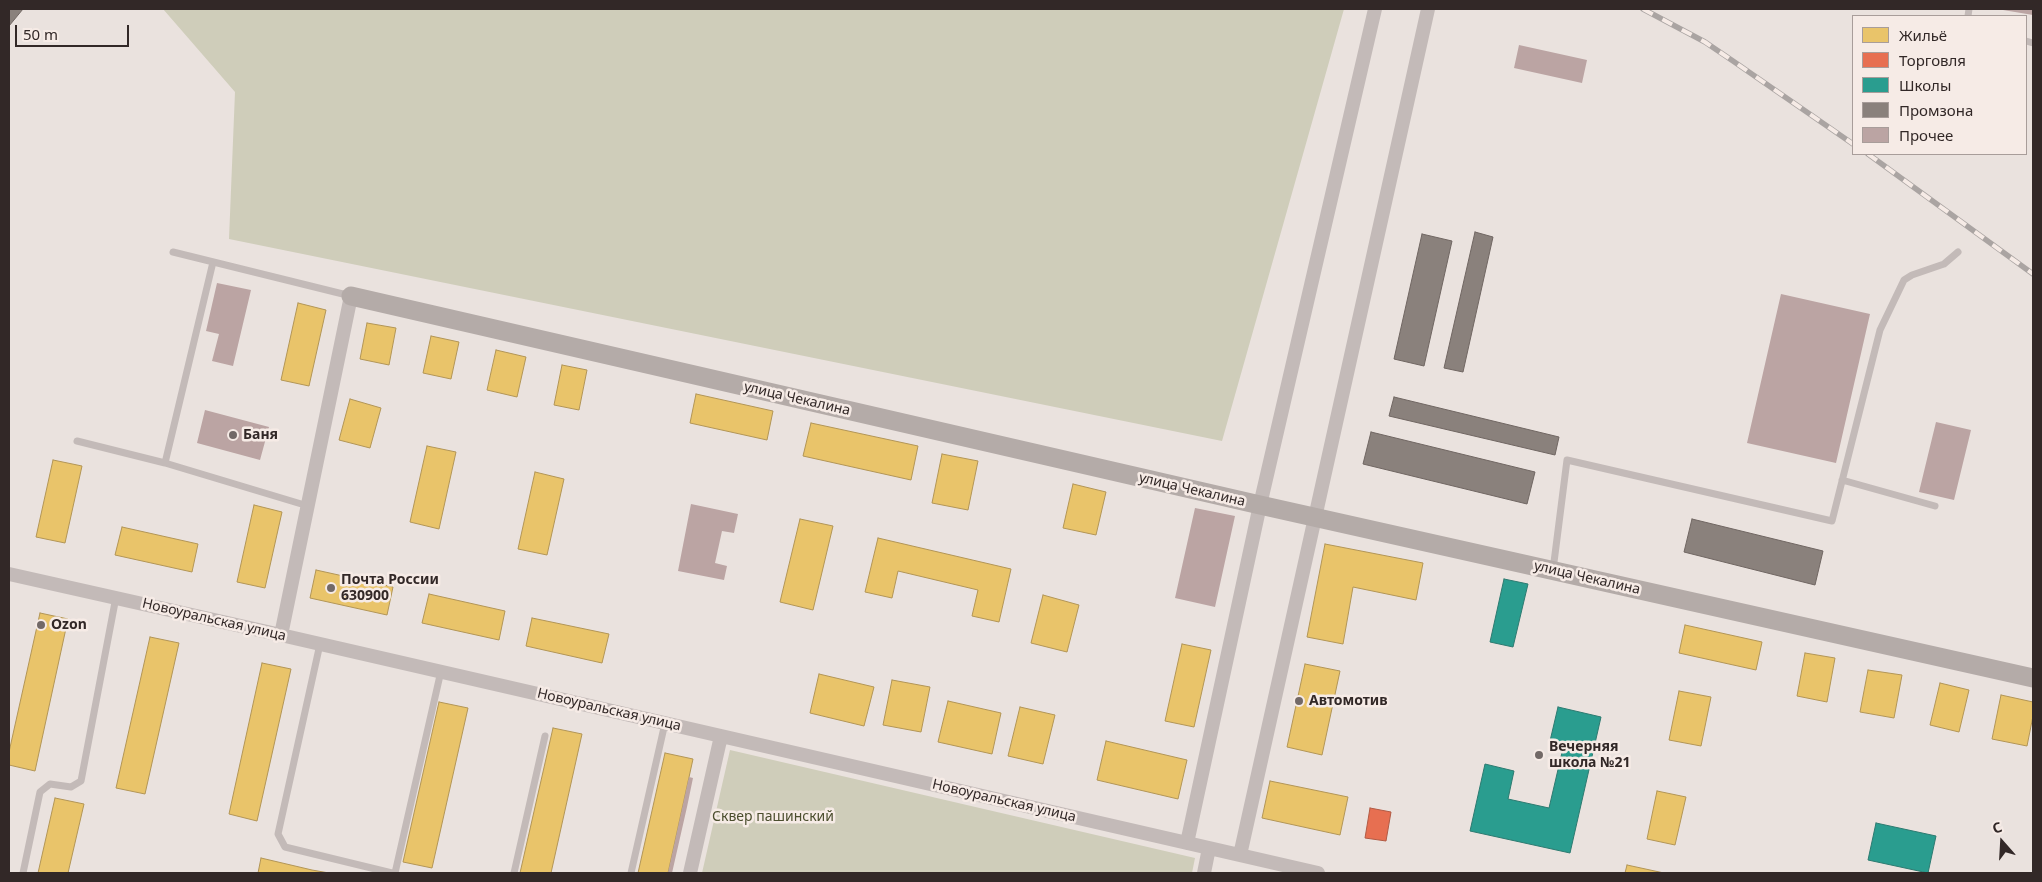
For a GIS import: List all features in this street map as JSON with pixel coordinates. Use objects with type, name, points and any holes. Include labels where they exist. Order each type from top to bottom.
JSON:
[{"type":"main road","name":"улица Чекалина","points":[[351,296],[1315,518],[2033,678]]},
{"type":"street","points":[[1187,843],[1260,505],[1374,9]]},
{"type":"street","points":[[1240,855],[1428,9]]},
{"type":"street","points":[[281,635],[351,296]]},
{"type":"street","name":"Новоуральская улица","points":[[10,580],[116,598],[1318,873]]},
{"type":"street","points":[[690,873],[721,736]]},
{"type":"street","points":[[1204,873],[1209,848]]},
{"type":"lane","points":[[173,252],[351,296]]},
{"type":"lane","points":[[1553,571],[1567,460],[1832,521],[1880,330],[1904,280],[1912,275],[1944,264],[1958,252]]},
{"type":"lane","points":[[166,463],[213,262]]},
{"type":"lane","points":[[76,441],[166,463],[308,506]]},
{"type":"lane","points":[[1842,480],[1935,506]]},
{"type":"lane","points":[[23,873],[40,792],[50,784],[71,787],[81,781],[116,598]]},
{"type":"lane","points":[[320,644],[278,834],[285,847],[394,873],[441,671]]},
{"type":"lane","points":[[631,873],[665,723]]},
{"type":"lane","points":[[514,873],[545,736]]},
{"type":"green space","points":[[163,9],[1344,9],[1222,441],[229,239],[235,92]]},
{"type":"green space","name":"Сквер пашинский","points":[[730,750],[1195,858],[1192,873],[702,873]]},
{"type":"building: Жильё","points":[[298,303],[326,310],[309,386],[281,380]]},
{"type":"building: Жильё","points":[[367,323],[396,328],[389,365],[360,359]]},
{"type":"building: Жильё","points":[[431,336],[459,342],[451,379],[423,373]]},
{"type":"building: Жильё","points":[[496,350],[526,357],[517,397],[487,390]]},
{"type":"building: Жильё","points":[[562,365],[587,370],[579,410],[554,405]]},
{"type":"building: Жильё","points":[[696,394],[773,411],[767,440],[690,423]]},
{"type":"building: Жильё","points":[[350,399],[381,408],[370,448],[339,440]]},
{"type":"building: Жильё","points":[[811,423],[918,446],[911,480],[803,456]]},
{"type":"building: Жильё","points":[[427,446],[456,452],[439,529],[410,522]]},
{"type":"building: Жильё","points":[[942,454],[978,461],[968,510],[932,503]]},
{"type":"building: Жильё","points":[[53,460],[82,466],[65,543],[36,537]]},
{"type":"building: Жильё","points":[[535,472],[564,479],[547,555],[518,549]]},
{"type":"building: Жильё","points":[[1073,484],[1106,492],[1096,535],[1063,528]]},
{"type":"building: Жильё","points":[[254,505],[282,512],[265,588],[237,582]]},
{"type":"building: Жильё","points":[[800,519],[833,526],[813,610],[780,602]]},
{"type":"building: Жильё","points":[[122,527],[198,544],[192,572],[115,555]]},
{"type":"building: Жильё","points":[[878,538],[1011,569],[999,622],[972,616],[978,590],[898,571],[892,598],[865,592]]},
{"type":"building: Жильё","points":[[1325,544],[1423,563],[1416,600],[1353,587],[1343,644],[1307,637]]},
{"type":"building: Жильё","points":[[316,570],[393,587],[387,615],[310,598]]},
{"type":"building: Жильё","points":[[429,594],[505,611],[499,640],[422,623]]},
{"type":"building: Жильё","points":[[1043,595],[1079,605],[1067,652],[1031,643]]},
{"type":"building: Жильё","points":[[40,613],[68,619],[35,771],[9,765],[9,752]]},
{"type":"building: Жильё","points":[[532,618],[609,634],[602,663],[526,646]]},
{"type":"building: Жильё","points":[[1685,625],[1762,642],[1756,670],[1679,653]]},
{"type":"building: Жильё","points":[[150,637],[179,643],[145,794],[116,788]]},
{"type":"building: Жильё","points":[[1182,644],[1211,650],[1194,727],[1165,721]]},
{"type":"building: Жильё","points":[[1805,653],[1835,658],[1827,702],[1797,696]]},
{"type":"building: Жильё","points":[[262,663],[291,669],[257,821],[229,814]]},
{"type":"building: Жильё","points":[[1305,664],[1340,671],[1322,755],[1287,747]]},
{"type":"building: Жильё","points":[[1868,670],[1902,675],[1894,718],[1860,712]]},
{"type":"building: Жильё","points":[[819,674],[874,687],[864,726],[810,713]]},
{"type":"building: Жильё","points":[[892,680],[930,687],[921,732],[883,725]]},
{"type":"building: Жильё","points":[[1940,683],[1969,690],[1959,732],[1930,725]]},
{"type":"building: Жильё","points":[[1679,691],[1711,697],[1701,746],[1669,740]]},
{"type":"building: Жильё","points":[[2001,695],[2033,702],[2033,716],[2027,746],[1992,739]]},
{"type":"building: Жильё","points":[[948,701],[1001,713],[992,754],[938,742]]},
{"type":"building: Жильё","points":[[439,702],[468,708],[432,868],[403,862]]},
{"type":"building: Жильё","points":[[1020,707],[1055,715],[1043,764],[1008,756]]},
{"type":"building: Жильё","points":[[553,728],[582,734],[551,873],[520,873]]},
{"type":"building: Жильё","points":[[1106,741],[1187,760],[1178,799],[1097,780]]},
{"type":"building: Жильё","points":[[665,753],[693,759],[668,873],[638,873]]},
{"type":"building: Жильё","points":[[1270,781],[1348,797],[1340,835],[1262,818]]},
{"type":"building: Жильё","points":[[1657,791],[1686,797],[1675,845],[1647,839]]},
{"type":"building: Жильё","points":[[55,798],[84,804],[68,873],[38,873]]},
{"type":"building: Жильё","points":[[261,858],[312,870],[329,873],[258,873]]},
{"type":"building: Жильё","points":[[1627,865],[1664,873],[1625,873]]},
{"type":"building: Торговля","points":[[1370,808],[1391,812],[1386,841],[1365,838]]},
{"type":"building: Школы","points":[[1504,579],[1528,584],[1513,647],[1490,642]]},
{"type":"building: Школы","points":[[1558,707],[1601,717],[1570,853],[1470,831],[1485,764],[1514,771],[1508,799],[1549,808],[1564,744],[1550,741]]},
{"type":"building: Школы","points":[[1876,823],[1936,836],[1928,873],[1868,860]]},
{"type":"building: Промзона","points":[[9,9],[23,9],[9,26]]},
{"type":"building: Промзона","points":[[1475,232],[1493,237],[1463,372],[1444,368]]},
{"type":"building: Промзона","points":[[1422,234],[1452,241],[1424,366],[1394,359]]},
{"type":"building: Промзона","points":[[1394,397],[1559,437],[1555,455],[1389,416]]},
{"type":"building: Промзона","points":[[1371,432],[1535,472],[1527,504],[1363,464]]},
{"type":"building: Промзона","points":[[1692,519],[1823,551],[1815,585],[1684,552]]},
{"type":"building: Прочее","points":[[2033,9],[2033,15],[2003,10]]},
{"type":"building: Прочее","points":[[1519,45],[1587,60],[1582,83],[1514,68]]},
{"type":"building: Прочее","points":[[217,283],[251,290],[233,366],[212,361],[219,334],[206,331]]},
{"type":"building: Прочее","points":[[1781,294],[1870,314],[1836,463],[1747,443]]},
{"type":"building: Прочее","name":"Баня","points":[[205,410],[269,427],[260,460],[197,443]]},
{"type":"building: Прочее","points":[[1936,422],[1971,430],[1954,500],[1919,492]]},
{"type":"building: Прочее","points":[[691,504],[738,514],[734,533],[722,531],[715,563],[727,566],[724,580],[678,571]]},
{"type":"building: Прочее","points":[[1195,508],[1235,516],[1215,607],[1175,598]]},
{"type":"building: Прочее","points":[[689,777],[693,778],[687,807],[672,873],[668,873]]},
{"type":"railway","points":[[1643,9],[1705,42],[1852,143]]},
{"type":"railway","points":[[1869,155],[2033,274]]},
{"type":"place","name":"Баня","points":[[233,435]]},
{"type":"place","name":"Почта России 630900","points":[[331,588]]},
{"type":"place","name":"Ozon","points":[[41,625]]},
{"type":"place","name":"Автомотив","points":[[1299,701]]},
{"type":"place","name":"Вечерняя школа №21","points":[[1539,755]]}]
